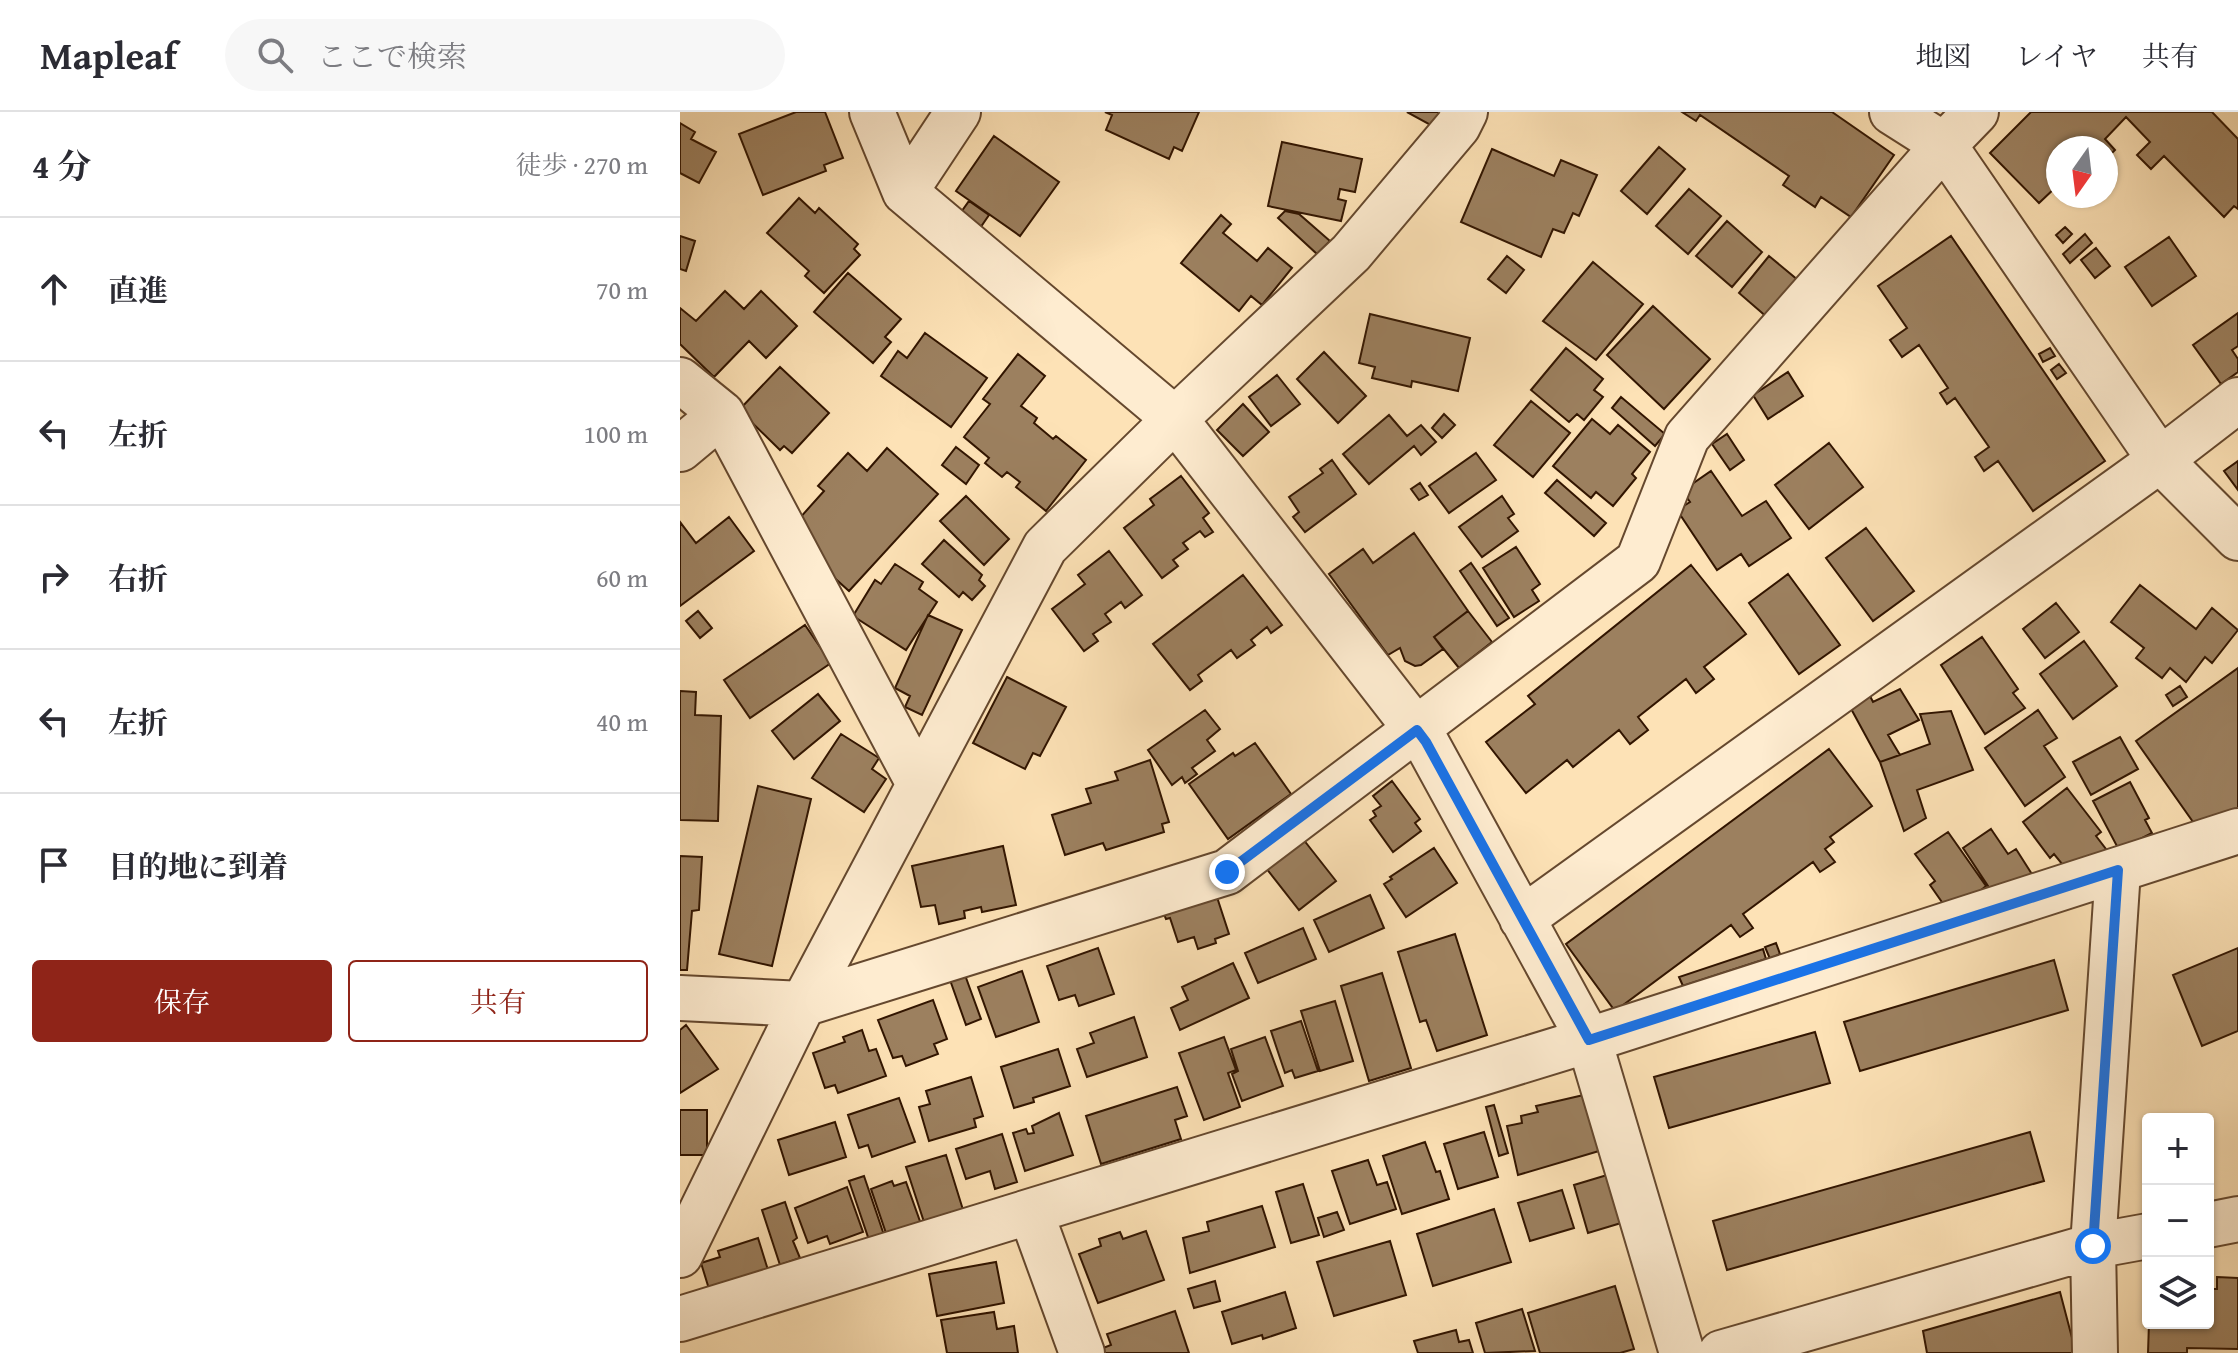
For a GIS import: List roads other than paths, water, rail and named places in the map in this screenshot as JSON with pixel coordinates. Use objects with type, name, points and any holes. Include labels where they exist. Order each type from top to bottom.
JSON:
[{"type":"street","points":[[872,112],[905,192],[1175,419],[1426,742],[1589,1040],[1682,1353]]},
{"type":"street","points":[[905,192],[958,112]]},
{"type":"street","points":[[680,1255],[803,1004],[1045,547],[1351,253],[1458,126],[1465,112]]},
{"type":"street","points":[[1892,112],[1944,145],[2160,460],[2238,538]]},
{"type":"street","points":[[680,998],[803,1004],[1227,872],[1638,561],[1687,437],[1976,112]]},
{"type":"street","points":[[680,380],[722,414],[919,784]]},
{"type":"street","points":[[1522,919],[2160,460],[2238,400]]},
{"type":"street","points":[[680,449],[722,414]]},
{"type":"street","points":[[680,1319],[1589,1040],[2238,831]]},
{"type":"street","points":[[2095,1353],[2093,1246],[2118,870]]},
{"type":"street","points":[[1031,1213],[1082,1353]]},
{"type":"street","points":[[2214,1224],[2238,1219]]},
{"type":"street","points":[[1721,1353],[2093,1246],[2142,1237]]}]
